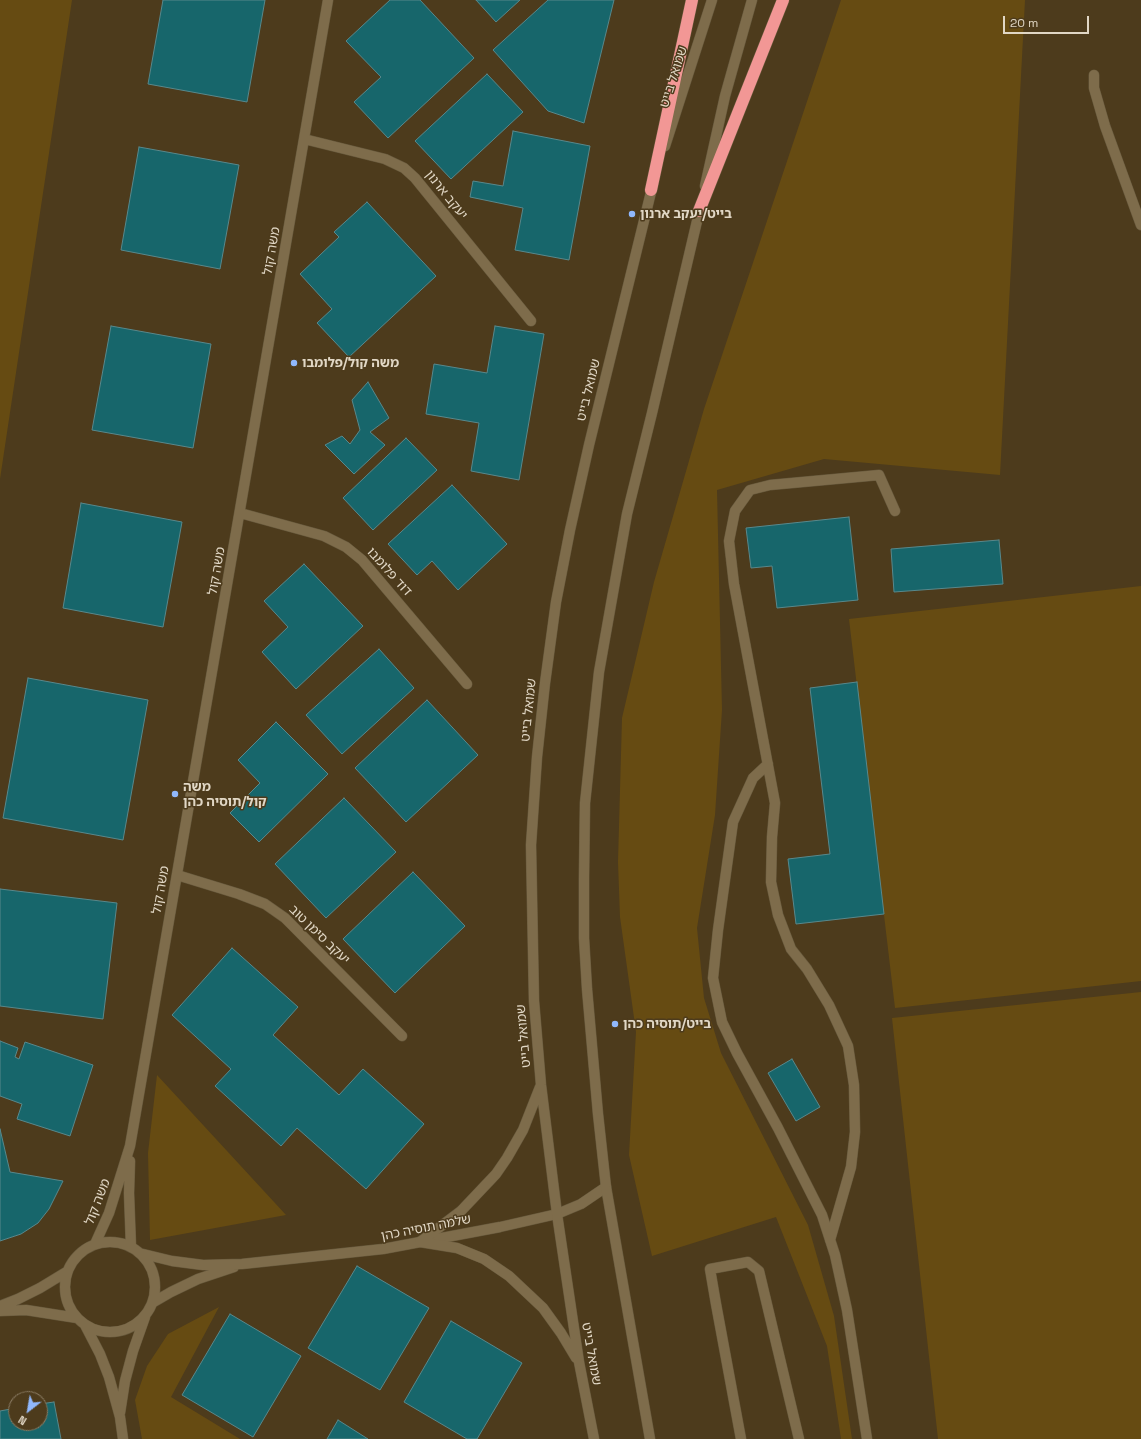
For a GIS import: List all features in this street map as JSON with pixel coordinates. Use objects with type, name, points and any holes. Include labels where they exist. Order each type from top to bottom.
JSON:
[{"type":"highway","points":[[651,190],[692,0]]},
{"type":"highway","points":[[699,212],[782,0]]},
{"type":"street","name":"משה קול","points":[[95,1244],[109,1213],[130,1146],[328,0]]},
{"type":"street","name":"שמואל בייט","points":[[594,1439],[579,1362],[557,1214],[541,1085],[534,1000],[531,845],[537,757],[556,602],[570,530],[651,190],[712,0]]},
{"type":"street","points":[[650,1439],[606,1187],[597,1106],[584,938],[586,803],[598,672],[627,514],[652,413],[725,96],[752,0]]},
{"type":"street","points":[[1094,75],[1094,88],[1105,126],[1141,225]]},
{"type":"street","name":"יעקב ארנון","points":[[304,139],[385,160],[404,168],[415,178],[531,321]]},
{"type":"street","points":[[830,1240],[851,1168],[855,1132],[854,1085],[848,1046],[829,1005],[807,969],[791,949],[778,915],[771,882],[775,803],[734,584],[729,541],[735,511],[750,490],[770,485],[879,475],[895,511]]},
{"type":"street","name":"דוד פלומבו","points":[[240,513],[324,536],[346,547],[362,560],[467,684]]},
{"type":"street","points":[[768,764],[753,778],[734,822],[718,930],[713,978],[722,1022],[822,1215],[830,1240],[847,1310],[867,1439]]},
{"type":"street","name":"יעקב סימן טוב","points":[[177,875],[239,894],[265,904],[284,918],[402,1036]]},
{"type":"street","points":[[420,1242],[461,1211],[496,1174],[523,1130],[541,1085]]},
{"type":"street","name":"משה קול","points":[[130,1146],[129,1193],[135,1250]]},
{"type":"street","name":"שלמה תוסיה כהן","points":[[135,1250],[172,1261],[202,1265],[242,1264],[348,1254],[500,1227],[557,1214],[581,1204],[606,1187]]},
{"type":"street","points":[[120,1417],[125,1381],[133,1351],[145,1316],[152,1303],[155,1290],[154,1276],[148,1263],[135,1250],[124,1244],[108,1242],[95,1244],[80,1253],[71,1264],[65,1283],[66,1296],[70,1308],[77,1318],[94,1330],[119,1332],[133,1326],[145,1316]]},
{"type":"street","points":[[420,1242],[456,1248],[484,1258],[509,1276],[543,1308],[579,1362]]},
{"type":"street","points":[[741,1439],[710,1268],[748,1262],[759,1271],[799,1439]]},
{"type":"street","name":"שלמה תוסיה כהן","points":[[152,1303],[198,1279],[242,1264]]},
{"type":"street","points":[[0,1306],[18,1300],[68,1271]]},
{"type":"street","points":[[0,1311],[26,1310],[77,1318]]},
{"type":"street","points":[[85,1325],[100,1354],[109,1376],[120,1417],[123,1439]]},
{"type":"shaded area","points":[[0,0],[72,0],[0,479]]},
{"type":"shaded area","points":[[841,0],[1025,0],[1000,475],[824,459],[717,490],[722,710],[715,815],[697,928],[704,998],[721,1053],[808,1225],[834,1316],[852,1439],[841,1439],[827,1346],[776,1217],[652,1256],[629,1155],[636,1032],[620,917],[618,862],[622,718],[654,582],[704,409]]},
{"type":"shaded area","points":[[1141,586],[1141,981],[895,1008],[849,619]]},
{"type":"shaded area","points":[[1141,992],[1141,1439],[938,1439],[892,1018]]},
{"type":"shaded area","points":[[157,1075],[286,1215],[150,1240],[148,1153]]},
{"type":"shaded area","points":[[219,1307],[171,1397],[240,1439],[142,1439],[135,1400],[147,1366],[168,1334]]},
{"type":"building","points":[[163,0],[265,0],[247,102],[148,84]]},
{"type":"building","points":[[390,0],[420,0],[474,58],[388,138],[354,102],[381,77],[346,41]]},
{"type":"building","points":[[476,0],[520,0],[496,22]]},
{"type":"building","points":[[548,0],[614,0],[584,123],[548,111],[493,50]]},
{"type":"building","points":[[487,74],[523,112],[451,179],[415,141]]},
{"type":"building","points":[[513,131],[590,146],[569,260],[515,250],[523,208],[470,197],[473,181],[503,186]]},
{"type":"building","points":[[139,147],[239,165],[220,269],[121,250]]},
{"type":"building","points":[[367,202],[436,276],[349,357],[317,323],[332,309],[300,274],[339,237],[334,232]]},
{"type":"building","points":[[111,326],[211,344],[193,448],[92,430]]},
{"type":"building","points":[[495,326],[544,334],[519,480],[471,471],[479,423],[426,414],[434,364],[487,373]]},
{"type":"building","points":[[368,382],[389,418],[370,432],[385,445],[354,474],[325,445],[342,436],[350,444],[360,430],[352,400]]},
{"type":"building","points":[[406,438],[437,470],[373,530],[343,498]]},
{"type":"building","points":[[452,485],[507,544],[458,590],[432,561],[417,575],[388,544]]},
{"type":"building","points":[[81,503],[182,522],[163,627],[63,608]]},
{"type":"building","points":[[849,517],[858,600],[777,608],[772,566],[751,568],[746,528]]},
{"type":"building","points":[[999,540],[1003,584],[894,592],[891,549]]},
{"type":"building","points":[[304,564],[363,626],[296,689],[262,652],[288,627],[264,601]]},
{"type":"building","points":[[379,649],[414,688],[342,754],[306,715]]},
{"type":"building","points":[[28,678],[148,700],[123,840],[3,818]]},
{"type":"building","points":[[857,682],[884,914],[796,924],[788,859],[830,854],[810,688]]},
{"type":"building","points":[[427,700],[478,755],[406,822],[355,768]]},
{"type":"building","points":[[276,722],[328,774],[259,842],[230,813],[260,783],[238,760]]},
{"type":"building","points":[[344,798],[396,852],[326,918],[275,864]]},
{"type":"building","points":[[413,872],[465,926],[395,993],[343,939]]},
{"type":"building","points":[[0,889],[117,903],[103,1019],[0,1006]]},
{"type":"building","points":[[232,948],[298,1007],[273,1035],[339,1095],[363,1069],[424,1124],[366,1189],[297,1128],[281,1146],[215,1086],[231,1069],[172,1015]]},
{"type":"building","points":[[0,1041],[18,1048],[15,1057],[19,1059],[25,1042],[93,1065],[70,1136],[17,1119],[22,1104],[0,1096]]},
{"type":"building","points":[[792,1059],[820,1107],[796,1121],[768,1073]]},
{"type":"building","points":[[0,1129],[10,1172],[63,1181],[49,1209],[38,1223],[21,1234],[0,1241]]},
{"type":"building","points":[[357,1266],[429,1308],[380,1390],[308,1348]]},
{"type":"building","points":[[230,1314],[301,1356],[253,1437],[182,1395]]},
{"type":"building","points":[[451,1321],[522,1363],[477,1439],[467,1439],[404,1402]]},
{"type":"building","points":[[54,1402],[61,1439],[0,1439],[0,1411],[8,1410],[8,1431],[48,1431],[48,1403]]},
{"type":"building","points":[[338,1420],[368,1439],[327,1439]]},
{"type":"place","name":"בייט/יעקב ארנון","points":[[632,214]]},
{"type":"place","name":"משה קול/פלומבו","points":[[294,363]]},
{"type":"place","name":"משה קול/תוסיה כהן","points":[[175,794]]},
{"type":"place","name":"בייט/תוסיה כהן","points":[[615,1024]]}]
